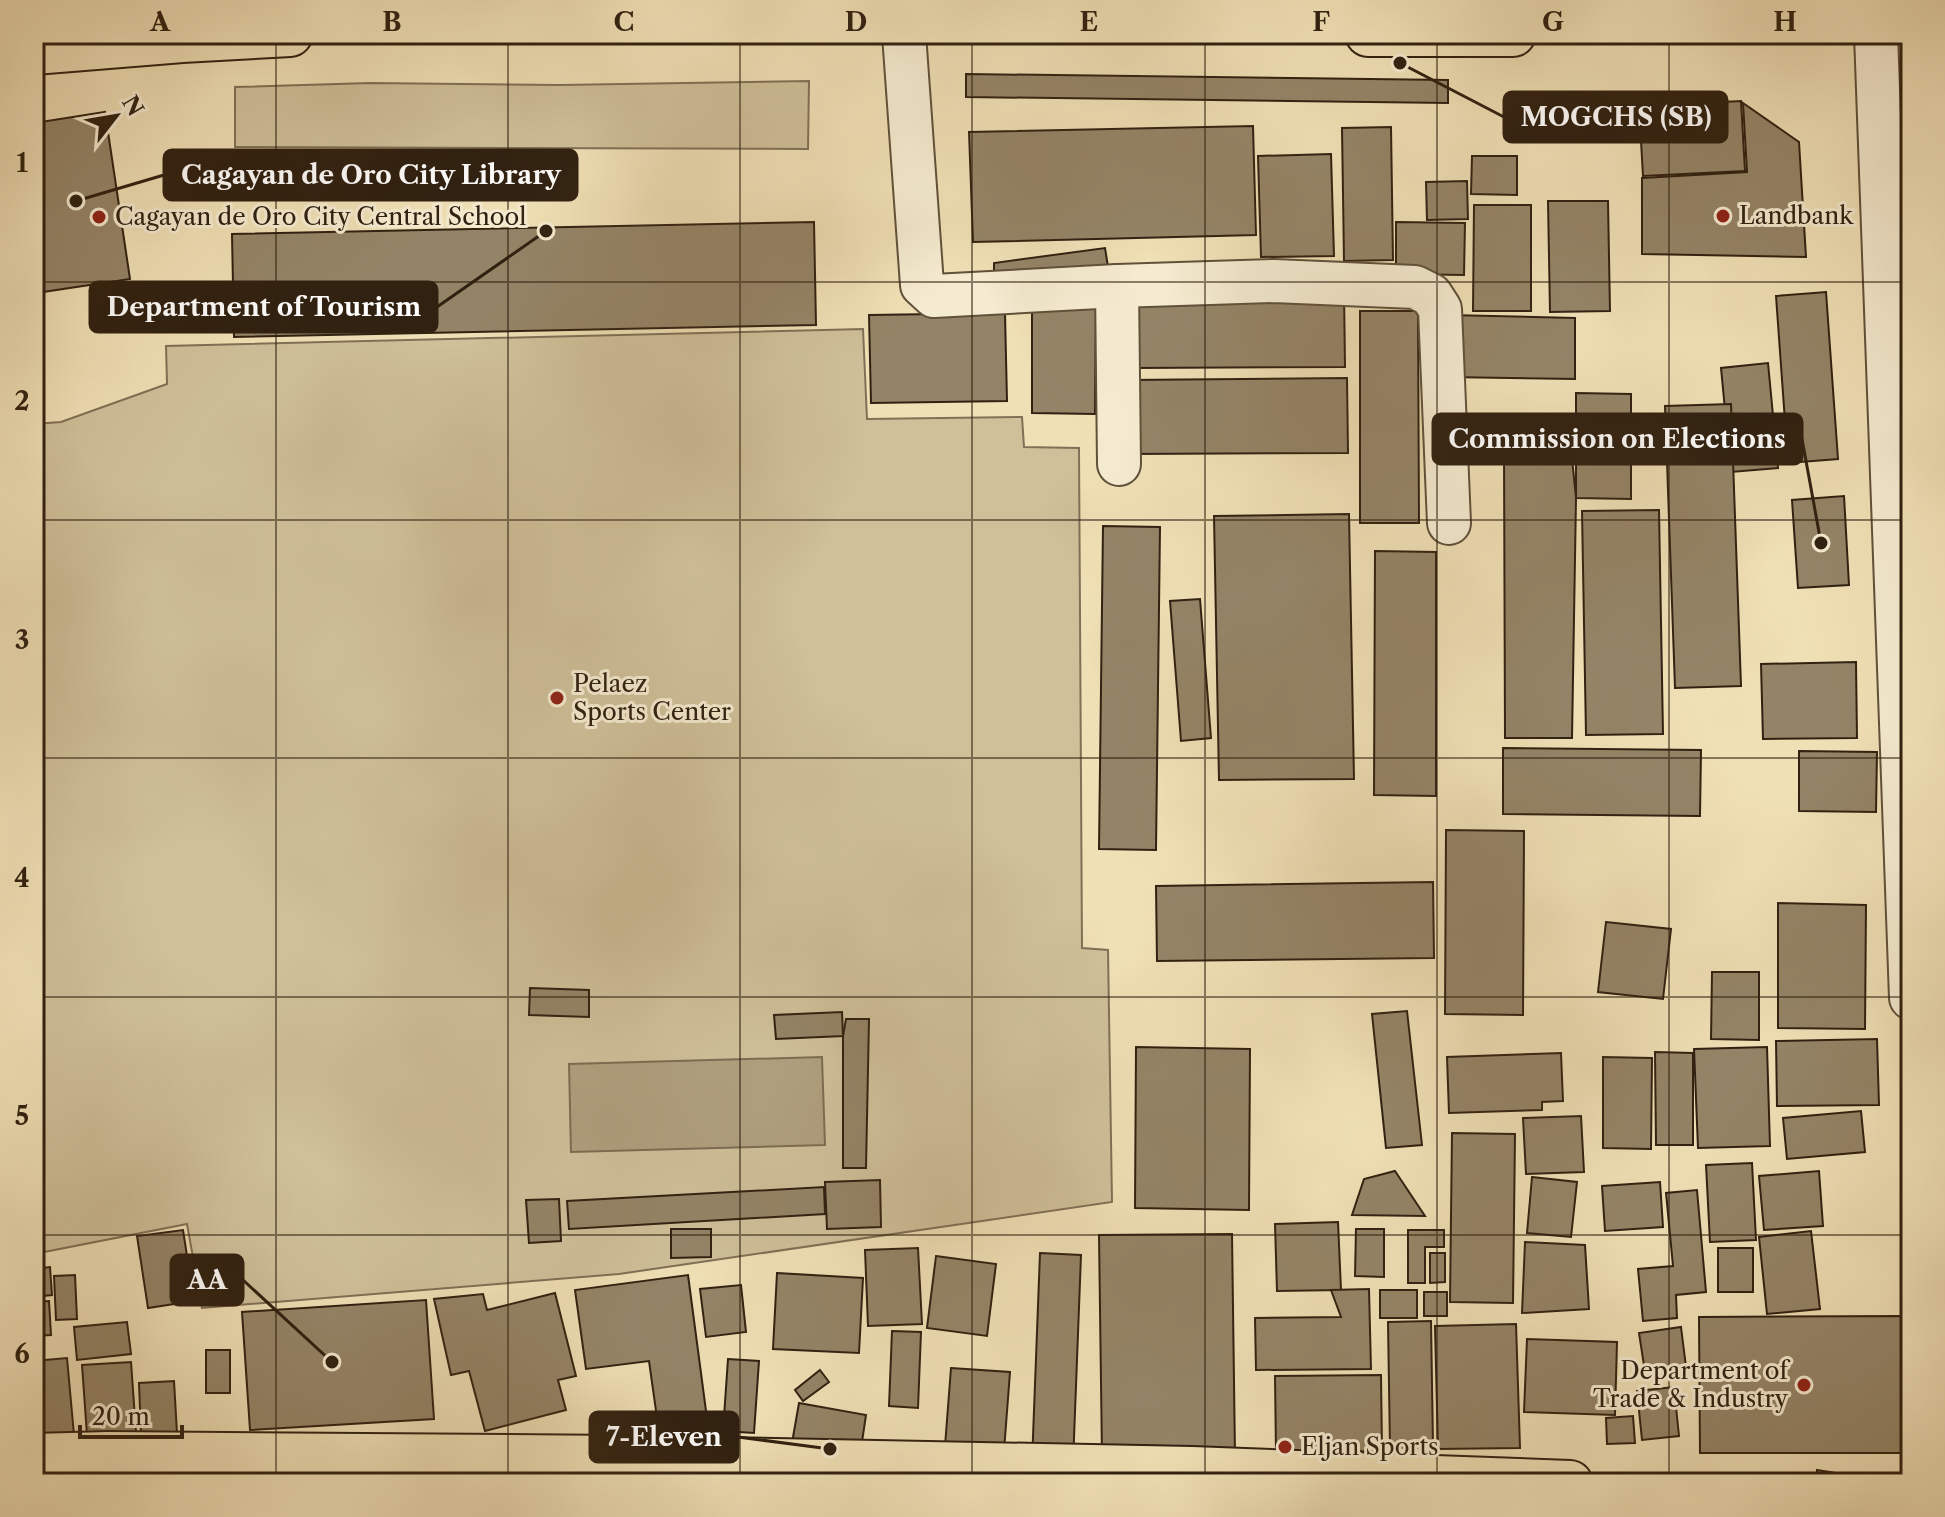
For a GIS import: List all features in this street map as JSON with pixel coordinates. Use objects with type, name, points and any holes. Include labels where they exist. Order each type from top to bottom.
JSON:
[{"type":"main road","points":[[34,52],[290,34]]},
{"type":"main road","points":[[1368,34],[1513,34]]},
{"type":"main road","points":[[34,1456],[110,1468],[1192,1476],[1570,1483]]},
{"type":"street","points":[[904,34],[922,285],[934,296],[1274,281],[1415,287],[1431,295],[1440,309],[1449,523]]},
{"type":"street","points":[[1876,34],[1911,998]]},
{"type":"street","points":[[1117,286],[1119,464]]},
{"type":"shaded area","points":[[809,81],[808,149],[235,147],[235,87],[370,83],[560,85]]},
{"type":"shaded area","name":"Pelaez Sports Center","points":[[863,329],[867,419],[1022,417],[1024,447],[1079,448],[1082,948],[1108,950],[1112,1202],[619,1274],[202,1308],[187,1224],[34,1254],[34,424],[61,422],[167,384],[166,346]]},
{"type":"shaded area","points":[[822,1057],[825,1145],[571,1152],[569,1064]]},
{"type":"building","points":[[966,74],[1448,80],[1448,103],[966,97]]},
{"type":"building","points":[[1741,101],[1745,171],[1643,176],[1639,106]]},
{"type":"building","name":"Landbank","points":[[1743,103],[1799,142],[1806,257],[1642,254],[1642,178],[1747,172]]},
{"type":"building","points":[[105,112],[130,279],[36,293],[34,123]]},
{"type":"building","points":[[1253,126],[1256,235],[973,242],[969,132]]},
{"type":"building","points":[[1391,127],[1393,260],[1344,261],[1342,128]]},
{"type":"building","points":[[1331,154],[1334,256],[1261,257],[1258,156]]},
{"type":"building","points":[[1472,156],[1517,156],[1517,195],[1471,194]]},
{"type":"building","points":[[1467,181],[1468,219],[1427,220],[1426,182]]},
{"type":"building","points":[[1548,201],[1608,201],[1610,311],[1550,312]]},
{"type":"building","points":[[1474,205],[1531,205],[1531,311],[1473,311]]},
{"type":"building","points":[[814,222],[816,325],[234,337],[232,234]]},
{"type":"building","points":[[1396,222],[1465,223],[1464,275],[1396,274]]},
{"type":"building","points":[[1105,248],[1110,279],[994,291],[994,263]]},
{"type":"building","points":[[1344,291],[1345,367],[1133,368],[1132,292]]},
{"type":"building","points":[[1826,292],[1838,459],[1788,463],[1776,296]]},
{"type":"building","points":[[1032,301],[1096,301],[1095,414],[1032,413]]},
{"type":"building","points":[[1360,311],[1418,311],[1419,523],[1360,523]]},
{"type":"building","points":[[1005,313],[1007,401],[871,403],[869,315]]},
{"type":"building","points":[[1448,315],[1575,318],[1575,379],[1447,377]]},
{"type":"building","points":[[1768,363],[1778,468],[1731,472],[1721,368]]},
{"type":"building","points":[[1347,378],[1348,453],[1127,454],[1126,380]]},
{"type":"building","points":[[1576,393],[1631,394],[1631,499],[1576,498]]},
{"type":"building","points":[[1731,404],[1741,686],[1675,688],[1665,406]]},
{"type":"building","points":[[1504,448],[1571,448],[1576,498],[1572,738],[1505,738]]},
{"type":"building","points":[[34,477],[39,477],[37,952],[34,952]]},
{"type":"building","points":[[1844,496],[1849,585],[1798,588],[1792,500]]},
{"type":"building","points":[[1659,510],[1663,734],[1586,735],[1582,511]]},
{"type":"building","points":[[1349,514],[1354,779],[1219,780],[1214,516]]},
{"type":"building","points":[[1103,526],[1160,527],[1156,850],[1099,849]]},
{"type":"building","points":[[1375,551],[1436,552],[1436,796],[1374,795]]},
{"type":"building","points":[[1200,599],[1211,738],[1181,741],[1170,601]]},
{"type":"building","points":[[1856,662],[1857,738],[1763,739],[1761,664]]},
{"type":"building","points":[[1503,748],[1701,750],[1700,816],[1503,814]]},
{"type":"building","points":[[1799,751],[1877,752],[1876,812],[1799,811]]},
{"type":"building","points":[[1446,830],[1524,831],[1523,1015],[1445,1014]]},
{"type":"building","points":[[1433,882],[1434,958],[1157,961],[1156,886]]},
{"type":"building","points":[[1778,903],[1866,905],[1865,1029],[1778,1028]]},
{"type":"building","points":[[1606,922],[1671,929],[1663,999],[1598,992]]},
{"type":"building","points":[[1712,972],[1759,972],[1759,1040],[1711,1039]]},
{"type":"building","points":[[530,988],[589,990],[589,1017],[529,1015]]},
{"type":"building","points":[[1407,1011],[1422,1145],[1386,1148],[1372,1014]]},
{"type":"building","points":[[842,1012],[843,1036],[776,1039],[774,1015]]},
{"type":"building","points":[[846,1019],[869,1019],[866,1168],[843,1168],[843,1036]]},
{"type":"building","points":[[1877,1039],[1879,1105],[1777,1106],[1776,1041]]},
{"type":"building","points":[[1136,1047],[1250,1049],[1249,1210],[1135,1208]]},
{"type":"building","points":[[1767,1047],[1770,1146],[1698,1148],[1694,1049]]},
{"type":"building","points":[[1655,1052],[1693,1053],[1693,1145],[1656,1145]]},
{"type":"building","points":[[1561,1053],[1563,1101],[1542,1102],[1542,1110],[1449,1113],[1447,1057]]},
{"type":"building","points":[[1603,1057],[1652,1058],[1651,1149],[1603,1148]]},
{"type":"building","points":[[1861,1111],[1865,1152],[1787,1159],[1783,1118]]},
{"type":"building","points":[[1581,1116],[1584,1172],[1526,1174],[1523,1118]]},
{"type":"building","points":[[1452,1133],[1515,1134],[1513,1303],[1450,1302]]},
{"type":"building","points":[[1752,1163],[1756,1240],[1710,1242],[1706,1165]]},
{"type":"building","points":[[1395,1171],[1425,1216],[1352,1215],[1364,1179]]},
{"type":"building","points":[[1819,1171],[1823,1226],[1764,1230],[1759,1176]]},
{"type":"building","points":[[1532,1177],[1577,1182],[1571,1237],[1527,1233]]},
{"type":"building","points":[[880,1180],[881,1227],[827,1229],[825,1182]]},
{"type":"building","points":[[1660,1182],[1663,1227],[1605,1231],[1602,1186]]},
{"type":"building","points":[[824,1187],[825,1214],[569,1229],[567,1201]]},
{"type":"building","points":[[1697,1190],[1706,1292],[1676,1295],[1677,1318],[1643,1321],[1638,1269],[1673,1266],[1666,1193]]},
{"type":"building","points":[[559,1199],[561,1241],[529,1243],[526,1200]]},
{"type":"building","points":[[1338,1222],[1341,1290],[1277,1291],[1275,1224]]},
{"type":"building","points":[[671,1229],[711,1229],[711,1257],[671,1258]]},
{"type":"building","points":[[1356,1229],[1384,1229],[1384,1277],[1355,1276]]},
{"type":"building","points":[[183,1230],[194,1301],[148,1308],[137,1236]]},
{"type":"building","points":[[1408,1230],[1444,1230],[1444,1247],[1425,1247],[1425,1283],[1408,1283]]},
{"type":"building","points":[[1811,1231],[1820,1309],[1767,1314],[1759,1237]]},
{"type":"building","points":[[1232,1234],[1235,1455],[1102,1456],[1099,1235]]},
{"type":"building","points":[[1525,1242],[1585,1245],[1589,1309],[1522,1313]]},
{"type":"building","points":[[918,1248],[922,1324],[868,1326],[865,1250]]},
{"type":"building","points":[[1718,1248],[1753,1248],[1753,1292],[1718,1292]]},
{"type":"building","points":[[1040,1253],[1081,1255],[1073,1464],[1032,1463]]},
{"type":"building","points":[[1430,1253],[1445,1253],[1445,1282],[1430,1283]]},
{"type":"building","points":[[936,1256],[996,1264],[987,1336],[927,1328]]},
{"type":"building","points":[[50,1267],[52,1295],[34,1297],[34,1269]]},
{"type":"building","points":[[777,1273],[863,1278],[859,1353],[773,1349]]},
{"type":"building","points":[[75,1275],[77,1319],[56,1320],[54,1276]]},
{"type":"building","points":[[688,1275],[708,1426],[659,1432],[649,1361],[586,1369],[575,1290]]},
{"type":"building","points":[[741,1285],[746,1332],[706,1337],[700,1289]]},
{"type":"building","points":[[1369,1289],[1371,1369],[1256,1370],[1255,1318],[1341,1317],[1331,1290]]},
{"type":"building","points":[[1380,1290],[1417,1290],[1417,1318],[1380,1318]]},
{"type":"building","points":[[1424,1292],[1447,1292],[1447,1316],[1424,1316]]},
{"type":"building","points":[[555,1293],[576,1376],[558,1380],[566,1410],[485,1431],[469,1371],[451,1375],[434,1299],[483,1294],[487,1310]]},
{"type":"building","points":[[426,1300],[434,1419],[250,1430],[242,1312]]},
{"type":"building","points":[[49,1301],[51,1335],[34,1336],[34,1302]]},
{"type":"building","name":"Department of Trade & Industry","points":[[1907,1316],[1909,1453],[1700,1453],[1699,1317]]},
{"type":"building","points":[[1431,1321],[1433,1447],[1390,1448],[1388,1322]]},
{"type":"building","points":[[127,1322],[131,1354],[77,1360],[74,1327]]},
{"type":"building","points":[[1516,1324],[1520,1448],[1438,1449],[1435,1326]]},
{"type":"building","points":[[1681,1327],[1686,1367],[1645,1372],[1639,1333]]},
{"type":"building","points":[[892,1331],[921,1332],[918,1408],[889,1406]]},
{"type":"building","points":[[1527,1339],[1617,1342],[1615,1415],[1524,1412]]},
{"type":"building","points":[[206,1350],[230,1350],[230,1393],[206,1393]]},
{"type":"building","points":[[67,1358],[75,1446],[34,1449],[34,1361]]},
{"type":"building","points":[[728,1359],[759,1361],[754,1433],[723,1431]]},
{"type":"building","points":[[131,1362],[136,1432],[87,1435],[82,1365]]},
{"type":"building","points":[[951,1368],[1010,1372],[1004,1451],[945,1446]]},
{"type":"building","points":[[820,1370],[829,1382],[803,1401],[795,1390]]},
{"type":"building","points":[[1381,1375],[1382,1451],[1276,1452],[1275,1376]]},
{"type":"building","points":[[174,1381],[177,1433],[141,1435],[139,1383]]},
{"type":"building","points":[[1674,1387],[1679,1436],[1642,1440],[1637,1391]]},
{"type":"building","points":[[799,1403],[866,1415],[860,1455],[792,1443]]},
{"type":"building","points":[[1633,1416],[1635,1443],[1607,1444],[1606,1418]]},
{"type":"building","points":[[1817,1470],[1843,1474],[1842,1483],[1816,1483]]},
{"type":"place","name":"MOGCHS (SB)","points":[[1400,63]]},
{"type":"place","name":"Cagayan de Oro City Library","points":[[76,201]]},
{"type":"place","name":"Landbank","points":[[1723,216]]},
{"type":"place","name":"Cagayan de Oro City Central School","points":[[99,217]]},
{"type":"place","name":"Department of Tourism","points":[[546,231]]},
{"type":"place","name":"Commission on Elections","points":[[1821,543]]},
{"type":"place","name":"Pelaez Sports Center","points":[[557,698]]},
{"type":"place","name":"AA","points":[[332,1362]]},
{"type":"place","name":"Department of Trade & Industry","points":[[1804,1385]]},
{"type":"place","name":"Eljan Sports","points":[[1285,1447]]},
{"type":"place","name":"7-Eleven","points":[[830,1449]]}]
